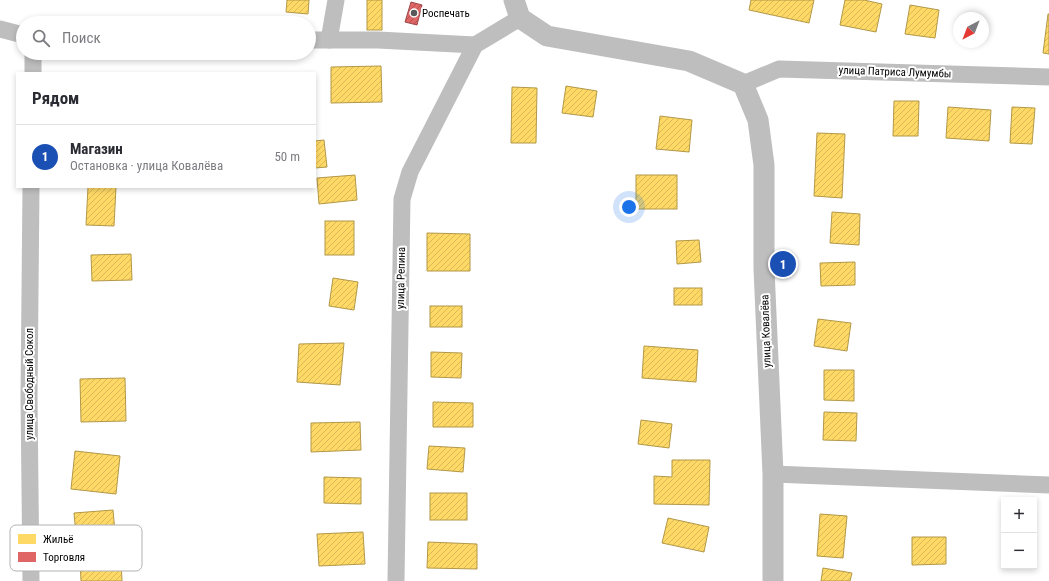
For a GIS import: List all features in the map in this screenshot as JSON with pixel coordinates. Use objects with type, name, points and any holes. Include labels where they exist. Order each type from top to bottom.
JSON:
[{"type":"street","points":[[329,40],[336,0]]},
{"type":"street","points":[[316,40],[475,45],[517,9],[547,36],[689,61],[743,84]]},
{"type":"street","points":[[0,29],[16,33]]},
{"type":"street","name":"улица Репина","points":[[396,581],[402,199],[410,172],[475,45]]},
{"type":"street","points":[[33,60],[33,72]]},
{"type":"street","name":"улица Патриса Лумумбы","points":[[743,84],[780,69],[1049,77]]},
{"type":"street","name":"улица Ковалёва","points":[[743,84],[758,120],[764,165],[764,276],[773,474],[773,581]]},
{"type":"street","name":"улица Свободный Сокол","points":[[30,525],[29,397],[32,188]]},
{"type":"street","points":[[773,474],[1049,485]]},
{"type":"street","name":"улица Свободный Сокол","points":[[31,571],[31,581]]},
{"type":"building: Жильё","points":[[287,0],[309,0],[308,14],[286,12]]},
{"type":"building: Жильё","points":[[367,0],[382,0],[382,30],[367,30]]},
{"type":"building: Жильё","points":[[751,0],[814,0],[809,23],[749,10]]},
{"type":"building: Жильё","points":[[845,0],[864,0],[882,4],[876,32],[840,25]]},
{"type":"building: Жильё","points":[[910,5],[939,10],[935,38],[905,34]]},
{"type":"building: Жильё","points":[[1049,14],[1049,54],[1043,53]]},
{"type":"building: Жильё","points":[[381,66],[382,102],[331,103],[331,67]]},
{"type":"building: Жильё","points":[[566,86],[597,91],[593,117],[562,113]]},
{"type":"building: Жильё","points":[[512,87],[537,88],[536,143],[511,143]]},
{"type":"building: Жильё","points":[[894,101],[919,101],[918,136],[893,136]]},
{"type":"building: Жильё","points":[[948,107],[991,110],[989,141],[946,138]]},
{"type":"building: Жильё","points":[[1012,107],[1035,108],[1032,144],[1010,143]]},
{"type":"building: Жильё","points":[[660,116],[692,120],[689,152],[656,149]]},
{"type":"building: Жильё","points":[[817,133],[845,134],[842,198],[814,196]]},
{"type":"building: Жильё","points":[[324,140],[327,167],[316,168],[316,141]]},
{"type":"building: Жильё","points":[[355,175],[357,200],[319,204],[317,178]]},
{"type":"building: Жильё","points":[[636,175],[677,175],[677,209],[636,209]]},
{"type":"building: Жильё","points":[[88,188],[116,188],[114,226],[86,225]]},
{"type":"building: Жильё","points":[[832,212],[860,214],[859,245],[830,243]]},
{"type":"building: Жильё","points":[[325,221],[354,221],[354,255],[325,255]]},
{"type":"building: Жильё","points":[[427,233],[470,234],[470,271],[427,271]]},
{"type":"building: Жильё","points":[[699,240],[701,262],[677,264],[676,241]]},
{"type":"building: Жильё","points":[[131,254],[132,280],[92,281],[91,255]]},
{"type":"building: Жильё","points":[[855,262],[855,285],[821,286],[820,263]]},
{"type":"building: Жильё","points":[[333,278],[358,282],[354,310],[329,306]]},
{"type":"building: Жильё","points":[[674,288],[702,288],[702,305],[674,305]]},
{"type":"building: Жильё","points":[[430,306],[462,306],[462,327],[430,327]]},
{"type":"building: Жильё","points":[[818,319],[851,323],[847,351],[814,346]]},
{"type":"building: Жильё","points":[[344,343],[340,385],[297,382],[299,344]]},
{"type":"building: Жильё","points":[[644,346],[698,350],[696,382],[642,378]]},
{"type":"building: Жильё","points":[[431,352],[462,353],[461,378],[431,377]]},
{"type":"building: Жильё","points":[[824,370],[854,370],[854,401],[824,400]]},
{"type":"building: Жильё","points":[[125,378],[126,421],[81,422],[80,379]]},
{"type":"building: Жильё","points":[[433,402],[473,403],[473,427],[433,427]]},
{"type":"building: Жильё","points":[[824,412],[857,413],[856,441],[823,440]]},
{"type":"building: Жильё","points":[[641,420],[672,424],[669,448],[638,444]]},
{"type":"building: Жильё","points":[[360,422],[361,450],[311,452],[311,423]]},
{"type":"building: Жильё","points":[[429,446],[465,448],[463,472],[427,469]]},
{"type":"building: Жильё","points":[[75,451],[120,456],[116,494],[71,489]]},
{"type":"building: Жильё","points":[[672,460],[710,460],[709,505],[654,504],[654,476],[672,477]]},
{"type":"building: Жильё","points":[[324,477],[361,478],[361,504],[324,503]]},
{"type":"building: Жильё","points":[[430,493],[467,493],[467,520],[430,520]]},
{"type":"building: Жильё","points":[[113,510],[114,525],[75,525],[74,513]]},
{"type":"building: Жильё","points":[[820,514],[847,516],[843,558],[817,556]]},
{"type":"building: Жильё","points":[[668,518],[709,527],[704,552],[662,543]]},
{"type":"building: Жильё","points":[[363,532],[365,564],[319,566],[317,534]]},
{"type":"building: Жильё","points":[[912,537],[946,537],[946,564],[912,565]]},
{"type":"building: Жильё","points":[[428,542],[477,544],[477,569],[427,568]]},
{"type":"building: Жильё","points":[[823,568],[852,573],[850,581],[821,581]]},
{"type":"building: Жильё","points":[[80,571],[122,571],[122,581],[81,581]]},
{"type":"building: Торговля","name":"Роспечать","points":[[411,2],[422,5],[417,25],[405,22]]},
{"type":"place","name":"Роспечать","points":[[414,13]]},
{"type":"place","name":"Магазин","points":[[783,264]]}]
